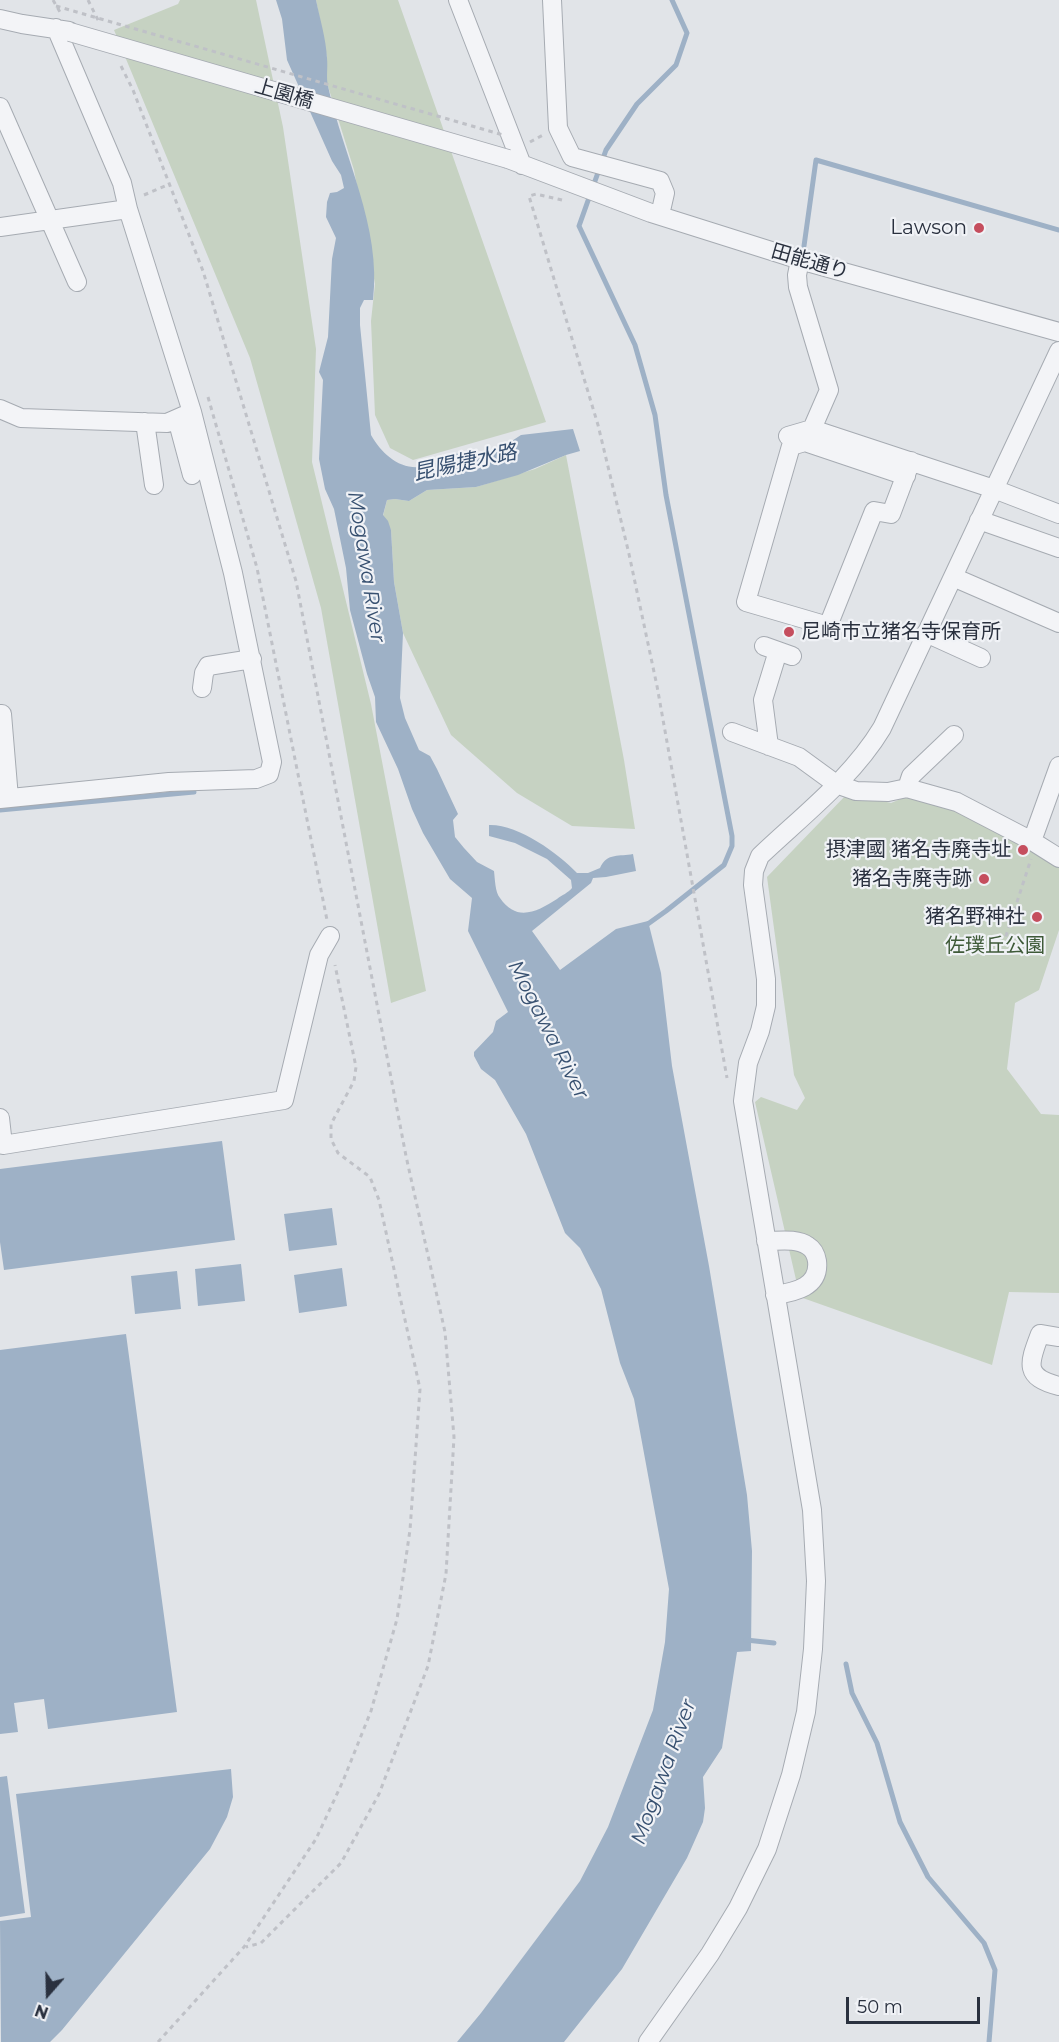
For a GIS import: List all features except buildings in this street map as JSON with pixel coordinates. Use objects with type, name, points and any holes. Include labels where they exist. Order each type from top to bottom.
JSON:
[{"type":"street","points":[[459,0],[515,162]]},
{"type":"street","points":[[552,0],[558,128],[572,157],[660,181],[665,193],[660,216]]},
{"type":"street","name":"上園橋","points":[[0,18],[22,24],[63,25],[515,162],[565,182]]},
{"type":"street","points":[[1,711],[5,798],[169,782],[256,779],[269,774],[272,762],[233,573],[184,416],[134,203],[123,183],[63,25]]},
{"type":"street","points":[[0,107],[77,282]]},
{"type":"street","name":"田能通り","points":[[565,182],[660,216],[800,260],[1059,332]]},
{"type":"street","points":[[0,226],[51,220],[134,203]]},
{"type":"street","points":[[800,260],[797,274],[798,287],[829,390],[812,429]]},
{"type":"street","points":[[648,2042],[710,1954],[738,1908],[767,1849],[791,1775],[806,1712],[813,1649],[816,1581],[812,1510],[743,1101],[748,1063],[766,1006],[766,980],[753,885],[754,870],[760,856],[836,784],[871,746],[882,728],[1059,351]]},
{"type":"street","points":[[0,409],[21,418],[167,423],[184,416]]},
{"type":"street","points":[[184,416],[192,475]]},
{"type":"street","points":[[144,422],[154,485]]},
{"type":"street","points":[[812,429],[908,469],[891,514],[874,511],[828,626],[746,602],[791,446],[788,436],[812,429]]},
{"type":"street","points":[[791,446],[805,442],[994,489],[1059,514]]},
{"type":"street","points":[[980,520],[1059,548]]},
{"type":"street","points":[[953,577],[1059,623]]},
{"type":"street","points":[[926,633],[981,658]]},
{"type":"street","points":[[769,746],[763,700],[778,651]]},
{"type":"street","points":[[202,688],[204,673],[208,666],[252,659]]},
{"type":"street","points":[[732,732],[799,757],[836,784],[856,791],[888,792],[907,788],[957,802],[1032,841],[1059,858]]},
{"type":"street","points":[[907,788],[911,776],[954,735]]},
{"type":"street","points":[[1032,841],[1059,766]]},
{"type":"street","points":[[0,1118],[3,1145],[284,1100],[319,955],[330,936]]},
{"type":"street","points":[[766,1241],[793,1241],[807,1245],[816,1255],[818,1268],[813,1281],[796,1291],[775,1295]]},
{"type":"street","points":[[1059,1337],[1040,1334],[1032,1357],[1033,1373],[1042,1382],[1059,1386]]},
{"type":"path","points":[[53,0],[63,25]]},
{"type":"path","points":[[88,0],[103,30]]},
{"type":"path","points":[[56,6],[503,135]]},
{"type":"path","points":[[118,60],[133,90],[203,271],[296,581],[404,1146],[445,1332],[454,1437],[446,1574],[428,1666],[379,1794],[341,1863],[261,1943],[244,1947]]},
{"type":"path","points":[[134,203],[170,184]]},
{"type":"path","points":[[564,200],[536,194],[529,196],[598,425],[629,554],[657,686],[727,1079]]},
{"type":"path","points":[[1003,945],[1026,875]]},
{"type":"green space","points":[[180,0],[256,0],[283,127],[316,349],[312,462],[371,704],[426,991],[391,1003],[321,608],[250,358],[114,30],[178,4]]},
{"type":"green space","points":[[316,0],[398,0],[546,422],[413,460],[390,448],[375,415],[371,321],[375,284],[354,170],[327,83],[327,58]]},
{"type":"green space","points":[[566,455],[635,829],[572,826],[517,793],[451,735],[403,633],[394,582],[391,530],[383,516],[387,500],[409,501],[427,490],[476,487],[535,469]]},
{"type":"green space","name":"佐璞丘公園","points":[[848,793],[891,803],[915,793],[1019,840],[1059,862],[1059,930],[1039,990],[1015,1003],[1007,1069],[1041,1114],[1059,1115],[1059,1293],[1009,1292],[992,1365],[800,1297],[755,1102],[761,1097],[797,1110],[805,1098],[794,1075],[767,877]]},
{"type":"water","points":[[276,0],[316,0],[325,44],[328,86],[367,219],[374,273],[373,300],[364,300],[360,308],[360,325],[371,435],[388,456],[411,467],[429,465],[456,454],[469,455],[477,459],[498,450],[521,435],[573,429],[580,451],[518,475],[476,487],[427,490],[409,501],[387,500],[383,515],[391,530],[394,582],[403,633],[400,698],[405,718],[419,750],[430,756],[458,814],[453,820],[455,837],[477,862],[494,871],[498,895],[507,906],[520,912],[535,911],[570,890],[571,880],[547,859],[515,843],[489,836],[489,825],[525,834],[559,857],[577,873],[588,873],[600,868],[610,857],[633,854],[636,871],[593,878],[591,883],[532,931],[560,970],[616,929],[648,921],[661,973],[672,1066],[709,1266],[747,1495],[752,1551],[751,1651],[737,1652],[722,1748],[703,1777],[705,1808],[703,1822],[687,1858],[622,1969],[564,2042],[457,2042],[580,1881],[608,1827],[653,1710],[665,1642],[669,1589],[634,1399],[620,1363],[601,1289],[580,1248],[565,1233],[526,1134],[495,1080],[481,1069],[474,1056],[474,1052],[493,1032],[496,1021],[508,1012],[468,931],[472,898],[450,879],[423,833],[398,769],[376,722],[375,697],[350,610],[346,568],[334,509],[325,489],[319,459],[323,380],[319,372],[328,337],[332,259],[336,238],[326,217],[327,202],[330,193],[344,188],[341,175],[332,161],[287,60],[282,19]]},
{"type":"water","points":[[222,1141],[235,1240],[4,1270],[0,1242],[0,1169]]},
{"type":"water","points":[[332,1208],[337,1245],[289,1251],[284,1214]]},
{"type":"water","points":[[241,1264],[245,1301],[198,1306],[195,1269]]},
{"type":"water","points":[[342,1268],[347,1306],[299,1313],[294,1275]]},
{"type":"water","points":[[177,1271],[181,1309],[135,1314],[131,1276]]},
{"type":"water","points":[[126,1334],[177,1712],[48,1729],[44,1699],[14,1703],[18,1732],[0,1734],[0,1350]]},
{"type":"water","points":[[231,1769],[233,1797],[227,1817],[210,1849],[62,2030],[50,2042],[1,2042],[0,1921],[31,1917],[16,1794]]},
{"type":"water","points":[[7,1776],[25,1913],[0,1917],[0,1777]]},
{"type":"waterway","points":[[645,926],[724,865],[732,846],[732,836],[666,495],[655,415],[635,345],[579,226],[606,150],[637,104],[676,65],[687,33],[672,0]]},
{"type":"waterway","points":[[804,246],[816,160],[1059,230]]},
{"type":"waterway","points":[[0,810],[194,792]]},
{"type":"waterway","points":[[746,1640],[774,1643]]},
{"type":"waterway","points":[[846,1664],[852,1693],[877,1743],[900,1822],[928,1877],[984,1943],[995,1970],[989,2042]]},
{"type":"place","name":"Lawson","points":[[979,228]]},
{"type":"place","name":"尼崎市立猪名寺保育所","points":[[789,632]]},
{"type":"place","name":"摂津國 猪名寺廃寺址","points":[[1023,850]]},
{"type":"place","name":"猪名寺廃寺跡","points":[[984,879]]},
{"type":"place","name":"猪名野神社","points":[[1037,917]]},
{"type":"water label","name":"昆陽捷水路","points":[[465,463]]},
{"type":"water label","name":"Mogawa River","points":[[366,567]]},
{"type":"water label","name":"Mogawa River","points":[[548,1030]]},
{"type":"water label","name":"Mogawa River","points":[[664,1772]]}]
